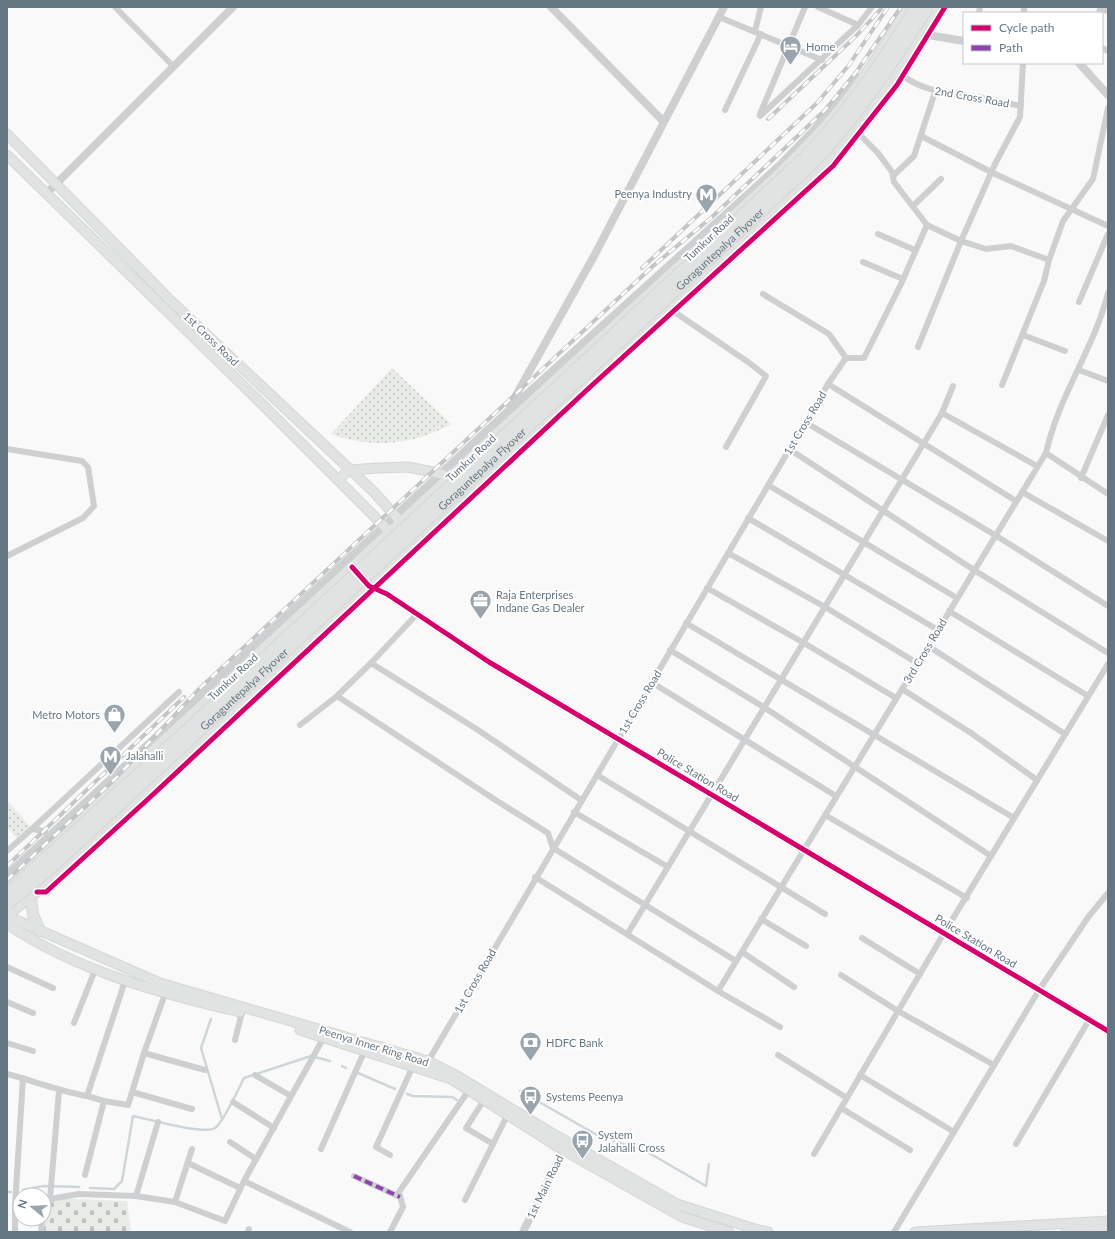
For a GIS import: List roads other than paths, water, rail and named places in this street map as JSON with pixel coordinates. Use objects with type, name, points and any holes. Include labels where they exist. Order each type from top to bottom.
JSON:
[{"type":"highway","name":"Tumkur Road","points":[[7,885],[352,567],[388,529],[771,181],[813,140],[855,89],[909,7]]},
{"type":"highway","name":"Goraguntepalya Flyover","points":[[7,893],[178,738],[804,159],[834,127],[864,87],[916,7]]},
{"type":"highway","name":"Goraguntepalya Flyover","points":[[7,904],[51,868],[813,163],[844,129],[878,85],[928,7]]},
{"type":"highway","points":[[7,916],[34,895],[372,587],[407,551],[772,214],[832,156],[855,130],[890,84],[938,7]]},
{"type":"highway","points":[[34,895],[33,915],[40,931]]},
{"type":"main road","name":"1st Cross Road","points":[[7,134],[57,183],[176,306],[399,519],[417,542]]},
{"type":"main road","name":"1st Cross Road","points":[[7,155],[338,479],[388,529],[407,551]]},
{"type":"main road","points":[[338,479],[349,470],[408,467],[442,474]]},
{"type":"main road","name":"Peenya Inner Ring Road","points":[[7,916],[160,983],[428,1061],[459,1077],[566,1146],[682,1217],[729,1232]]},
{"type":"main road","name":"Peenya Inner Ring Road","points":[[7,924],[28,939],[95,970],[125,981],[165,994],[242,1012],[365,1050],[451,1079],[507,1116],[677,1204],[768,1232]]},
{"type":"main road","points":[[915,1232],[1108,1221]]},
{"type":"main road","points":[[1066,1232],[1108,1230]]},
{"type":"street","points":[[115,7],[174,67]]},
{"type":"street","points":[[46,194],[232,7]]},
{"type":"street","points":[[551,7],[663,121]]},
{"type":"street","points":[[506,413],[594,256],[663,121],[724,7]]},
{"type":"street","points":[[724,110],[758,33],[761,7]]},
{"type":"street","points":[[805,7],[760,116],[858,25],[872,7]]},
{"type":"street","points":[[818,7],[858,25]]},
{"type":"street","points":[[399,519],[442,474],[506,413],[797,148],[855,82],[874,55],[903,7]]},
{"type":"street","points":[[372,587],[833,166],[903,76],[945,7]]},
{"type":"street","points":[[1099,12],[1100,9],[1108,11]]},
{"type":"street","points":[[719,17],[822,60]]},
{"type":"street","points":[[928,35],[963,41]]},
{"type":"street","points":[[918,347],[991,172],[1020,117],[1024,64]]},
{"type":"street","points":[[1081,64],[1108,95]]},
{"type":"street","name":"2nd Cross Road","points":[[903,76],[913,83],[935,92],[977,97],[1021,106]]},
{"type":"street","points":[[893,176],[914,156],[935,92]]},
{"type":"street","points":[[1002,384],[1044,281],[1048,260],[1063,221],[1093,179],[1108,108]]},
{"type":"street","points":[[859,134],[878,153],[892,172],[894,182],[927,225],[961,241],[986,249],[1010,246],[1048,260]]},
{"type":"street","points":[[921,136],[991,172],[1108,226]]},
{"type":"street","points":[[913,206],[941,179]]},
{"type":"street","points":[[763,294],[829,334],[846,358],[864,358],[903,279],[927,225]]},
{"type":"street","points":[[878,234],[916,250]]},
{"type":"street","points":[[1079,302],[1108,234]]},
{"type":"street","points":[[863,262],[903,279]]},
{"type":"street","name":"3rd Cross Road","points":[[718,991],[1046,453],[1056,419],[1103,314],[1108,293]]},
{"type":"street","points":[[673,311],[766,376],[726,447]]},
{"type":"street","points":[[1023,335],[1065,351]]},
{"type":"street","name":"1st Cross Road","points":[[424,1070],[581,800],[748,518],[828,384],[846,358]]},
{"type":"street","points":[[1079,370],[1108,381]]},
{"type":"street","points":[[828,384],[1016,501]]},
{"type":"street","points":[[628,933],[942,413],[953,386]]},
{"type":"street","points":[[942,413],[1037,466]]},
{"type":"street","points":[[1081,478],[1108,415]]},
{"type":"street","points":[[805,422],[995,535],[1108,606]]},
{"type":"street","points":[[7,449],[82,461],[88,467],[94,506],[83,518],[7,556]]},
{"type":"street","points":[[789,449],[974,570],[1108,653]]},
{"type":"street","points":[[1046,453],[1081,478],[1108,494]]},
{"type":"street","points":[[768,485],[957,598]]},
{"type":"street","points":[[1022,492],[1108,542]]},
{"type":"street","points":[[748,518],[844,576],[938,630]]},
{"type":"street","points":[[7,875],[388,529]]},
{"type":"street","points":[[728,553],[825,607],[917,663]]},
{"type":"street","name":"Police Station Road","points":[[352,567],[372,587],[387,594],[489,662],[1039,990]]},
{"type":"street","points":[[707,588],[804,642],[896,698]]},
{"type":"street","points":[[949,611],[1088,696]]},
{"type":"street","points":[[300,725],[337,696],[372,663],[417,614]]},
{"type":"street","points":[[686,623],[780,681],[873,736],[946,776],[1014,818]]},
{"type":"street","points":[[928,646],[1066,734]]},
{"type":"street","points":[[670,650],[765,708],[991,856]]},
{"type":"street","points":[[372,663],[478,730],[581,800]]},
{"type":"street","points":[[814,1154],[944,933],[967,898],[1108,664]]},
{"type":"street","points":[[651,682],[836,796]]},
{"type":"street","points":[[902,689],[971,733],[1037,780]]},
{"type":"street","points":[[7,851],[179,692]]},
{"type":"street","points":[[337,696],[496,801],[548,833],[553,848],[736,961]]},
{"type":"street","points":[[597,775],[690,830],[825,914]]},
{"type":"street","points":[[574,812],[668,866]]},
{"type":"street","points":[[825,815],[967,898]]},
{"type":"street","points":[[32,829],[44,831],[49,836]]},
{"type":"street","points":[[536,877],[628,933],[718,991],[780,1027]]},
{"type":"street","points":[[894,1232],[1039,990],[1089,916],[1108,893]]},
{"type":"street","points":[[761,919],[806,946]]},
{"type":"street","points":[[862,938],[920,974]]},
{"type":"street","points":[[742,952],[794,987]]},
{"type":"street","points":[[7,967],[52,988]]},
{"type":"street","points":[[74,1023],[95,970]]},
{"type":"street","points":[[841,974],[898,1011],[994,1065]]},
{"type":"street","points":[[87,1096],[125,981]]},
{"type":"street","points":[[1039,990],[1108,1031]]},
{"type":"street","points":[[7,1074],[50,1086],[59,1091],[128,1106],[144,1053],[165,994]]},
{"type":"street","points":[[7,1002],[33,1013]]},
{"type":"street","points":[[235,1040],[242,1012]]},
{"type":"street","points":[[1016,1144],[1089,1020]]},
{"type":"street","points":[[52,1198],[79,1194],[136,1196],[175,1202],[225,1221],[240,1188],[324,1037]]},
{"type":"street","points":[[7,1043],[33,1051]]},
{"type":"street","points":[[321,1149],[365,1050]]},
{"type":"street","points":[[144,1053],[204,1070]]},
{"type":"street","points":[[778,1055],[847,1098]]},
{"type":"street","points":[[390,1155],[376,1147],[413,1066]]},
{"type":"street","points":[[255,1075],[291,1096]]},
{"type":"street","points":[[860,1075],[954,1132]]},
{"type":"street","points":[[19,1187],[23,1078]]},
{"type":"street","points":[[390,1232],[403,1207],[399,1192],[469,1090]]},
{"type":"street","points":[[50,1187],[59,1091]]},
{"type":"street","points":[[132,1092],[192,1109]]},
{"type":"street","points":[[85,1175],[104,1100]]},
{"type":"street","points":[[484,1100],[466,1128],[493,1144]]},
{"type":"street","points":[[233,1102],[274,1128]]},
{"type":"street","points":[[841,1108],[910,1150]]},
{"type":"street","points":[[465,1200],[507,1116]]},
{"type":"street","points":[[136,1196],[158,1122]]},
{"type":"street","points":[[230,1142],[256,1159]]},
{"type":"street","name":"1st Main Road","points":[[523,1232],[566,1146]]},
{"type":"street","points":[[175,1202],[192,1150]]},
{"type":"street","points":[[188,1162],[240,1188]]},
{"type":"street","points":[[354,1176],[400,1197]]},
{"type":"street","points":[[244,1181],[350,1232]]},
{"type":"waterway","points":[[211,1019],[201,1048],[222,1119]]},
{"type":"waterway","points":[[90,1188],[114,1189],[122,1181],[133,1116],[188,1128],[209,1130],[218,1125],[235,1097],[244,1078],[311,1056],[330,1061]]},
{"type":"waterway","points":[[342,1066],[346,1068]]},
{"type":"waterway","points":[[358,1073],[395,1089]]},
{"type":"waterway","points":[[520,1091],[597,1135],[649,1153],[706,1186],[709,1164]]},
{"type":"waterway","points":[[407,1094],[413,1096],[452,1097],[457,1100]]},
{"type":"waterway","points":[[38,1187],[79,1187]]},
{"type":"railway","points":[[642,268],[817,103],[849,65],[888,7]]},
{"type":"railway","points":[[7,880],[115,779],[198,690],[653,266],[712,217],[825,110],[857,71],[901,7]]},
{"type":"railway","points":[[768,119],[855,37],[881,9]]},
{"type":"railway","points":[[7,866],[184,697]]},
{"type":"place","name":"Home","points":[[791,66]]},
{"type":"place","name":"Peenya Industry","points":[[707,214]]},
{"type":"place","name":"Raja Enterprises Indane Gas Dealer","points":[[481,620]]},
{"type":"place","name":"Metro Motors","points":[[115,734]]},
{"type":"place","name":"Jalahalli","points":[[111,776]]},
{"type":"place","name":"HDFC Bank","points":[[531,1062]]},
{"type":"place","name":"Systems Peenya","points":[[531,1116]]},
{"type":"place","name":"System Jalahalli Cross","points":[[583,1160]]}]
